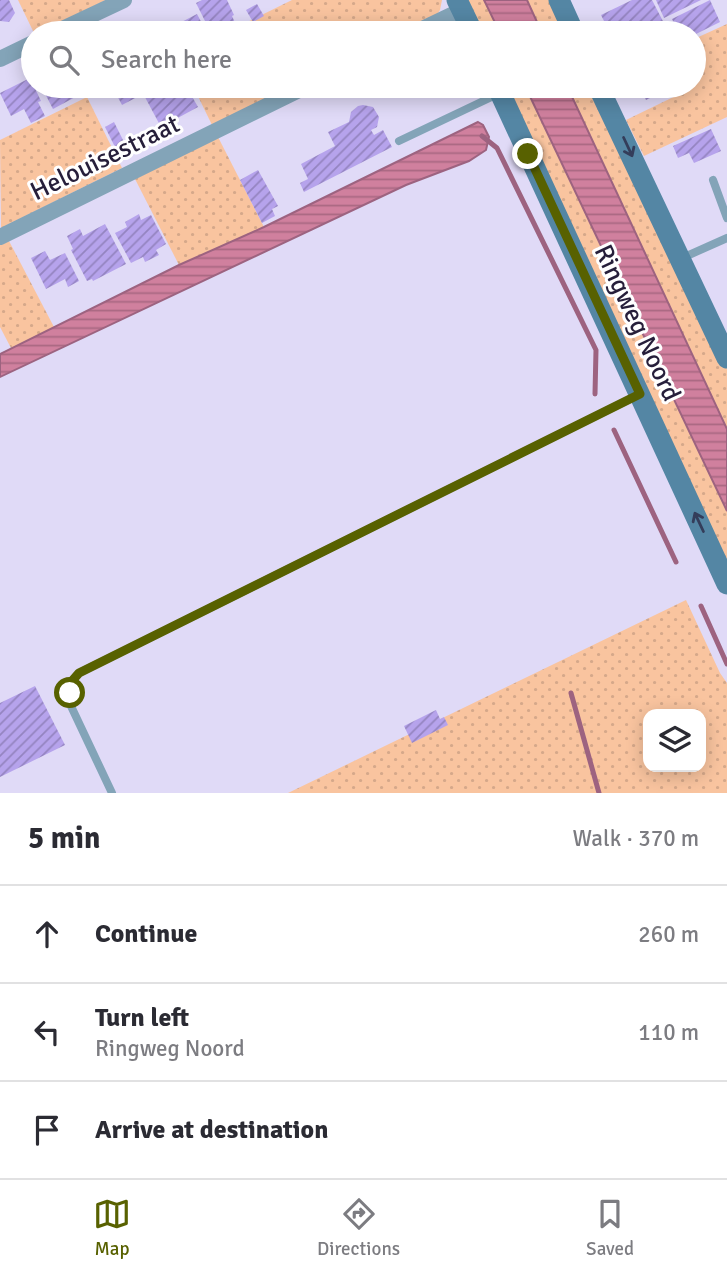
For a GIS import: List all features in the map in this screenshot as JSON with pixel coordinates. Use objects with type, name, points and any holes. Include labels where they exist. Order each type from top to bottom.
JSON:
[{"type":"street","points":[[79,21],[124,0]]},
{"type":"street","points":[[559,0],[569,21]]},
{"type":"street","points":[[433,21],[459,5],[467,21]]},
{"type":"street","points":[[0,59],[21,49]]},
{"type":"street","name":"Helouisestraat","points":[[0,237],[283,98]]},
{"type":"street","name":"Ringweg Noord","points":[[502,98],[727,584]]},
{"type":"street","points":[[604,98],[727,358]]},
{"type":"lane","points":[[399,141],[482,98]]},
{"type":"lane","points":[[713,180],[727,218]]},
{"type":"lane","points":[[680,259],[727,237]]},
{"type":"lane","points":[[112,793],[70,704],[72,681],[79,673],[640,394]]},
{"type":"shaded area","points":[[18,0],[106,0],[63,21],[28,21]]},
{"type":"shaded area","points":[[292,0],[442,0],[436,16],[426,21],[249,21]]},
{"type":"shaded area","points":[[466,0],[484,0],[494,21],[476,21]]},
{"type":"shaded area","points":[[484,0],[527,0],[537,21],[494,21]]},
{"type":"shaded area","points":[[527,0],[551,0],[561,21],[537,21]]},
{"type":"shaded area","points":[[727,24],[727,117],[644,156],[626,120],[671,98],[706,98],[706,34]]},
{"type":"shaded area","points":[[87,98],[122,168],[1,228],[0,140]]},
{"type":"shaded area","points":[[199,98],[269,98],[212,125]]},
{"type":"shaded area","points":[[512,98],[531,98],[727,511],[727,561]]},
{"type":"shaded area","points":[[531,98],[573,98],[727,429],[727,511]]},
{"type":"shaded area","points":[[573,98],[598,98],[727,369],[727,429]]},
{"type":"shaded area","points":[[478,122],[483,125],[489,137],[486,150],[469,161],[406,185],[0,377],[0,354]]},
{"type":"shaded area","points":[[218,137],[264,227],[179,265],[135,179]]},
{"type":"shaded area","points":[[9,241],[54,327],[11,348],[0,327],[0,245]]},
{"type":"shaded area","points":[[686,600],[727,683],[727,793],[288,793]]},
{"type":"building","points":[[0,0],[9,0],[15,13],[9,22],[0,21]]},
{"type":"building","points":[[202,0],[227,0],[234,21],[205,21],[196,3]]},
{"type":"building","points":[[632,0],[652,0],[663,21],[604,21],[601,15]]},
{"type":"building","points":[[656,0],[701,0],[664,18]]},
{"type":"building","points":[[710,0],[720,22],[706,29],[706,21],[672,19]]},
{"type":"building","points":[[257,4],[264,16],[252,21],[246,10]]},
{"type":"building","points":[[197,14],[201,21],[184,21]]},
{"type":"building","points":[[21,82],[21,98],[40,98],[41,101],[38,102],[45,116],[31,123],[24,109],[11,116],[0,93]]},
{"type":"building","points":[[47,98],[73,98],[53,109]]},
{"type":"building","points":[[118,98],[135,98],[122,105]]},
{"type":"building","points":[[145,98],[193,98],[198,107],[161,127]]},
{"type":"building","points":[[363,105],[373,107],[379,117],[377,127],[371,130],[374,135],[383,130],[392,147],[304,192],[300,183],[308,179],[301,164],[335,146],[328,132],[349,122],[351,112]]},
{"type":"building","points":[[114,122],[125,144],[116,149],[105,127]]},
{"type":"building","points":[[711,129],[721,151],[694,163],[689,153],[678,158],[673,146]]},
{"type":"building","points":[[258,170],[278,206],[272,209],[275,216],[262,223],[240,180]]},
{"type":"building","points":[[139,214],[141,220],[151,215],[166,244],[156,250],[159,255],[145,262],[143,257],[131,263],[115,233],[127,227],[125,222]]},
{"type":"building","points":[[105,224],[126,264],[93,281],[87,281],[67,236],[80,229],[83,236]]},
{"type":"building","points":[[45,251],[50,260],[65,253],[79,281],[68,287],[65,279],[46,289],[31,258]]},
{"type":"building","points":[[35,686],[65,745],[0,777],[0,703]]},
{"type":"building","points":[[436,710],[440,719],[444,717],[448,725],[412,743],[404,726]]},
{"type":"waterway","points":[[482,136],[497,148],[596,350],[595,394]]},
{"type":"waterway","points":[[614,430],[676,562]]},
{"type":"waterway","points":[[701,606],[727,664]]},
{"type":"waterway","points":[[571,693],[599,793]]},
{"type":"route","points":[[70,693],[72,681],[79,673],[640,394],[528,154]]}]
